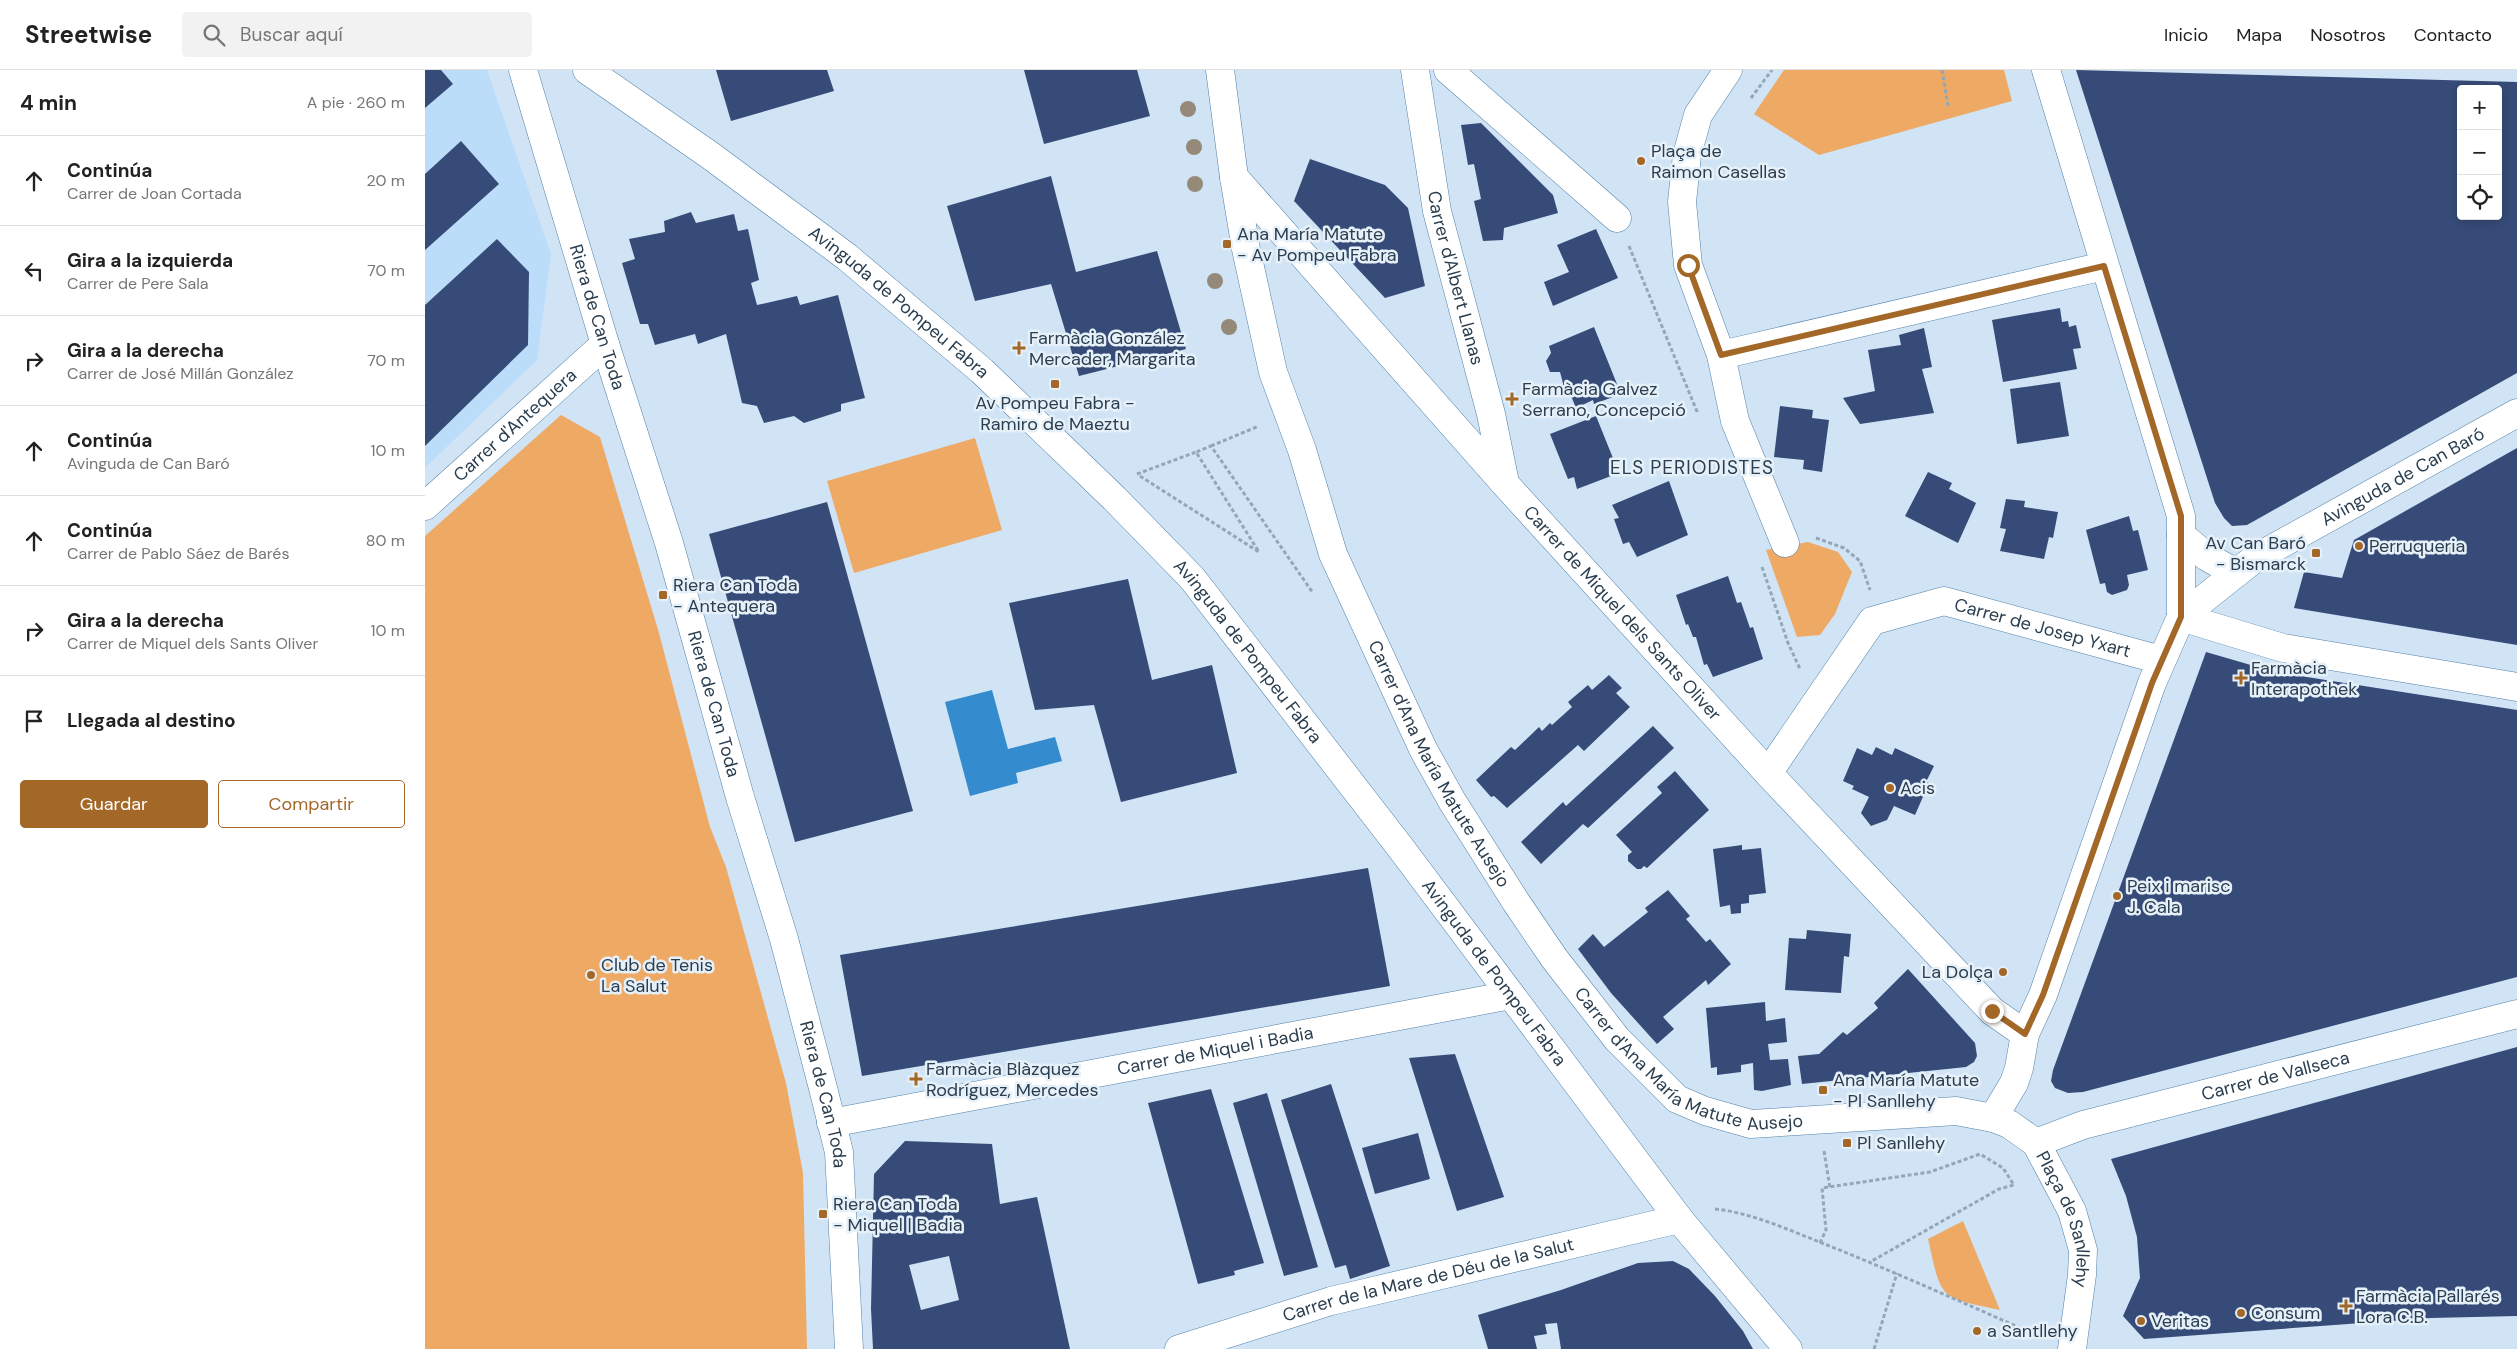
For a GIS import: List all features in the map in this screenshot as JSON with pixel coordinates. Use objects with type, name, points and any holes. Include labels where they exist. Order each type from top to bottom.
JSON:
[{"type":"street","name":"Riera de Can Toda","points":[[523,70],[605,344],[669,543],[740,797],[785,939],[839,1152],[849,1349]]},
{"type":"street","name":"Avinguda de Pompeu Fabra","points":[[587,70],[711,156],[847,257],[982,371],[1114,498],[1192,578],[1511,995],[1679,1219],[1789,1349]]},
{"type":"street","name":"Carrer d'Ana María Matute Ausejo","points":[[1220,70],[1234,177],[1252,278],[1273,372],[1293,421],[1333,554],[1423,749],[1452,801],[1554,958],[1617,1039],[1677,1099],[1705,1111],[1751,1124],[1956,1112],[1993,1118]]},
{"type":"street","name":"Carrer d'Albert Llanas","points":[[1415,70],[1437,211],[1491,414],[1506,486]]},
{"type":"street","points":[[1448,70],[1617,218]]},
{"type":"street","points":[[1728,70],[1698,115],[1687,155],[1681,202],[1688,265],[1721,355],[1735,421],[1785,543]]},
{"type":"street","points":[[2047,70],[2104,266],[2181,516],[2181,617],[2283,648],[2517,687]]},
{"type":"street","name":"Carrer de Miquel dels Sants Oliver","points":[[1234,177],[1506,486],[1768,773],[1992,1011],[2025,1034]]},
{"type":"street","points":[[1721,355],[2104,266]]},
{"type":"street","name":"Carrer d'Antequera","points":[[425,506],[605,344]]},
{"type":"street","name":"Avinguda de Can Baró","points":[[1993,1118],[2014,1082],[2019,1068],[2025,1034],[2043,995],[2161,660],[2181,617],[2255,559],[2517,413]]},
{"type":"street","points":[[2181,535],[2207,557],[2236,573]]},
{"type":"street","name":"Carrer de Josep Yxart","points":[[1768,773],[1872,622],[1881,619],[1944,601],[2161,660]]},
{"type":"street","name":"Carrer de Miquel i Badia","points":[[831,1123],[1511,995]]},
{"type":"street","name":"Carrer de Vallseca","points":[[2036,1143],[2083,1125],[2517,1014]]},
{"type":"street","name":"Plaça de Sanllehy","points":[[1993,1118],[2009,1124],[2036,1143],[2072,1211],[2083,1250],[2072,1349]]},
{"type":"street","name":"Carrer de la Mare de Déu de la Salut","points":[[1179,1349],[1331,1301],[1679,1219]]},
{"type":"path","points":[[1942,70],[1949,106]]},
{"type":"path","points":[[1195,452],[1259,552],[1137,474],[1259,426]]},
{"type":"path","points":[[1211,446],[1316,597]]},
{"type":"path","points":[[1822,539],[1845,548],[1860,561],[1872,594]]},
{"type":"path","points":[[1788,642],[1804,676]]},
{"type":"path","points":[[1823,1150],[1830,1188]]},
{"type":"path","points":[[1820,1243],[1825,1230],[1822,1188],[1930,1172],[1980,1154],[2003,1168],[2014,1185],[1999,1189],[1870,1262]]},
{"type":"path","points":[[1707,1208],[1729,1211],[1870,1262],[2035,1334]]},
{"type":"path","points":[[1874,1349],[1897,1273]]},
{"type":"shaded area","points":[[425,70],[487,70],[551,254],[537,360],[425,468]]},
{"type":"shaded area","points":[[1784,70],[2004,70],[2012,101],[1819,155],[1754,114]]},
{"type":"shaded area","name":"Club de Tenis La Salut","points":[[561,415],[600,437],[659,633],[710,827],[726,867],[786,1083],[803,1173],[807,1349],[425,1349],[425,536]]},
{"type":"shaded area","points":[[975,438],[1002,530],[854,573],[827,481]]},
{"type":"shaded area","points":[[1808,542],[1838,552],[1852,572],[1835,614],[1820,635],[1797,637],[1766,550]]},
{"type":"shaded area","points":[[1963,1221],[2000,1310],[1954,1298],[1946,1292],[1936,1274],[1928,1239]]},
{"type":"water","points":[[992,690],[1008,749],[1055,737],[1062,761],[1016,773],[1018,783],[970,796],[945,702]]},
{"type":"building","points":[[425,70],[441,70],[453,84],[425,108]]},
{"type":"building","points":[[716,70],[827,70],[834,91],[731,121]]},
{"type":"building","points":[[1024,70],[1137,70],[1150,116],[1044,144]]},
{"type":"building","points":[[2076,70],[2517,82],[2517,373],[2247,525],[2232,526],[2224,518],[2215,503]]},
{"type":"building","points":[[1481,123],[1553,195],[1558,213],[1504,228],[1503,240],[1483,241],[1474,201],[1481,199],[1474,164],[1468,165],[1461,125]]},
{"type":"building","points":[[461,141],[499,184],[425,250],[425,174]]},
{"type":"building","points":[[1310,159],[1385,185],[1408,208],[1425,286],[1385,298],[1294,201]]},
{"type":"building","points":[[1051,176],[1076,272],[1157,251],[1186,349],[1079,376],[1051,284],[975,301],[947,206]]},
{"type":"building","points":[[691,212],[696,223],[734,214],[738,231],[748,229],[759,280],[751,283],[757,305],[797,296],[800,305],[838,295],[865,398],[841,404],[841,411],[804,423],[794,416],[764,423],[757,406],[742,403],[726,334],[698,344],[695,334],[655,345],[648,324],[640,324],[622,263],[635,259],[629,239],[665,232],[664,221]]},
{"type":"building","points":[[1596,229],[1618,278],[1553,306],[1544,282],[1569,272],[1557,245]]},
{"type":"building","points":[[497,239],[529,272],[528,345],[425,446],[425,305]]},
{"type":"building","points":[[2060,308],[2062,322],[2068,321],[2069,327],[2076,325],[2081,348],[2073,349],[2077,369],[2003,382],[1992,320]]},
{"type":"building","points":[[1594,327],[1621,394],[1594,404],[1593,400],[1576,408],[1567,386],[1564,387],[1560,372],[1550,372],[1546,361],[1551,353],[1549,346]]},
{"type":"building","points":[[1924,328],[1932,367],[1922,369],[1934,413],[1860,424],[1843,398],[1875,391],[1868,350],[1901,345],[1899,335]]},
{"type":"building","points":[[2060,382],[2069,436],[2017,444],[2010,389]]},
{"type":"building","points":[[1780,406],[1813,410],[1812,418],[1829,420],[1822,472],[1803,469],[1804,460],[1774,457]]},
{"type":"building","points":[[1596,416],[1619,473],[1577,489],[1574,477],[1568,479],[1550,434]]},
{"type":"building","points":[[2517,448],[2517,645],[2294,608],[2304,572],[2342,578],[2354,540]]},
{"type":"building","points":[[1928,472],[1952,483],[1949,489],[1976,503],[1958,543],[1905,516]]},
{"type":"building","points":[[1669,481],[1688,535],[1637,557],[1629,542],[1623,544],[1614,519],[1619,518],[1612,505]]},
{"type":"building","points":[[2006,499],[2025,501],[2024,507],[2058,512],[2053,538],[2049,537],[2044,559],[2000,551],[2006,529],[2000,528]]},
{"type":"building","points":[[827,502],[913,811],[795,842],[709,534]]},
{"type":"building","points":[[2129,516],[2133,531],[2138,530],[2148,570],[2127,575],[2129,585],[2127,590],[2112,595],[2107,592],[2105,583],[2100,584],[2086,530]]},
{"type":"building","points":[[1728,576],[1737,603],[1741,602],[1750,628],[1753,627],[1763,659],[1713,677],[1707,664],[1704,665],[1696,637],[1693,637],[1688,624],[1686,625],[1676,595]]},
{"type":"building","points":[[1128,579],[1152,680],[1212,665],[1237,773],[1121,802],[1094,705],[1035,710],[1009,603]]},
{"type":"building","points":[[2206,652],[2275,672],[2517,710],[2517,977],[2083,1092],[2068,1093],[2055,1088],[2051,1081],[2053,1070]]},
{"type":"building","points":[[1609,675],[1622,688],[1616,693],[1630,707],[1584,751],[1578,745],[1507,808],[1494,796],[1491,797],[1476,780],[1511,747],[1515,750],[1539,727],[1542,731],[1550,723],[1552,725],[1572,707],[1568,702],[1588,685],[1592,690]]},
{"type":"building","points":[[1653,726],[1674,748],[1588,828],[1583,824],[1541,864],[1521,842],[1563,802],[1566,806]]},
{"type":"building","name":"Acis","points":[[1876,747],[1892,755],[1895,748],[1934,766],[1926,782],[1929,783],[1915,815],[1894,806],[1887,820],[1871,826],[1861,813],[1869,797],[1852,789],[1854,786],[1843,781],[1857,748],[1872,755]]},
{"type":"building","points":[[1675,771],[1709,810],[1647,868],[1644,866],[1641,869],[1637,869],[1628,861],[1628,855],[1632,852],[1616,835],[1662,793],[1657,787]]},
{"type":"building","points":[[1742,845],[1742,850],[1761,848],[1766,893],[1749,895],[1749,903],[1741,904],[1741,913],[1731,914],[1730,905],[1720,907],[1713,849]]},
{"type":"building","points":[[1368,868],[1390,986],[862,1076],[840,955]]},
{"type":"building","points":[[1668,890],[1690,916],[1686,919],[1706,942],[1710,939],[1731,964],[1708,985],[1706,980],[1663,1017],[1674,1029],[1657,1044],[1611,993],[1578,949],[1593,934],[1604,947],[1648,912],[1645,908]]},
{"type":"building","points":[[1807,930],[1851,934],[1849,957],[1844,956],[1841,993],[1785,990],[1789,938],[1806,939]]},
{"type":"building","points":[[1908,969],[1975,1043],[1977,1056],[1974,1062],[1966,1067],[1802,1084],[1798,1056],[1819,1054],[1843,1032],[1847,1035],[1878,1008],[1874,1003]]},
{"type":"building","points":[[1765,1002],[1766,1021],[1785,1018],[1787,1042],[1768,1044],[1770,1060],[1788,1059],[1791,1085],[1762,1091],[1754,1090],[1753,1063],[1741,1065],[1741,1072],[1717,1075],[1717,1067],[1711,1068],[1706,1008]]},
{"type":"building","points":[[2517,1047],[2517,1316],[2431,1318],[2144,1339],[2123,1316],[2140,1278],[2137,1237],[2126,1196],[2111,1159]]},
{"type":"building","points":[[1455,1054],[1504,1197],[1457,1211],[1409,1058]]},
{"type":"building","points":[[1331,1084],[1390,1266],[1350,1279],[1346,1265],[1335,1268],[1281,1100]]},
{"type":"building","points":[[1211,1089],[1264,1263],[1234,1271],[1235,1275],[1198,1284],[1148,1103]]},
{"type":"building","points":[[1267,1093],[1318,1267],[1284,1276],[1233,1103]]},
{"type":"building","points":[[1418,1133],[1430,1179],[1375,1194],[1362,1148]]},
{"type":"building","points":[[905,1141],[992,1144],[1000,1204],[1037,1197],[1070,1349],[873,1349],[871,1309],[874,1174]],"holes":[[[949,1256],[959,1300],[921,1310],[909,1265]]]},
{"type":"building","points":[[1673,1261],[1689,1269],[1715,1296],[1743,1331],[1753,1349],[1561,1349],[1557,1323],[1545,1324],[1547,1334],[1534,1336],[1537,1349],[1488,1349],[1478,1315],[1561,1290],[1638,1263]]},
{"type":"place","name":"Plaça de Raimon Casellas","points":[[1641,161]]},
{"type":"place","name":"Ana María Matute - Av Pompeu Fabra","points":[[1227,244]]},
{"type":"place","name":"Farmàcia González Mercader, Margarita","points":[[1019,348]]},
{"type":"place","name":"Av Pompeu Fabra - Ramiro de Maeztu","points":[[1055,384]]},
{"type":"place","name":"Farmàcia Galvez Serrano, Concepció","points":[[1512,399]]},
{"type":"place","name":"Perruqueria","points":[[2359,546]]},
{"type":"place","name":"Av Can Baró - Bismarck","points":[[2316,553]]},
{"type":"place","name":"Riera Can Toda - Antequera","points":[[663,595]]},
{"type":"place","name":"Farmàcia Interapothek","points":[[2241,678]]},
{"type":"place","name":"Acis","points":[[1890,788]]},
{"type":"place","name":"Peix i marisc J. Cala","points":[[2117,896]]},
{"type":"place","name":"La Dolça","points":[[2003,972]]},
{"type":"place","name":"Club de Tenis La Salut","points":[[591,975]]},
{"type":"place","name":"Farmàcia Blàzquez Rodríguez, Mercedes","points":[[916,1079]]},
{"type":"place","name":"Ana María Matute - Pl Sanllehy","points":[[1823,1090]]},
{"type":"place","name":"Pl Sanllehy","points":[[1847,1143]]},
{"type":"place","name":"Riera Can Toda - Miquel | Badia","points":[[823,1214]]},
{"type":"place","name":"Farmàcia Pallarés Lora C.B.","points":[[2346,1306]]},
{"type":"place","name":"Consum","points":[[2241,1313]]},
{"type":"place","name":"Veritas","points":[[2141,1321]]},
{"type":"place","name":"a Santllehy","points":[[1977,1331]]},
{"type":"district","name":"ELS PERIODISTES","points":[[1692,467]]},
{"type":"route","points":[[1688,265],[1721,355],[2104,266],[2181,516],[2181,617],[2152,683],[2043,995],[2025,1034],[1992,1011]]}]
